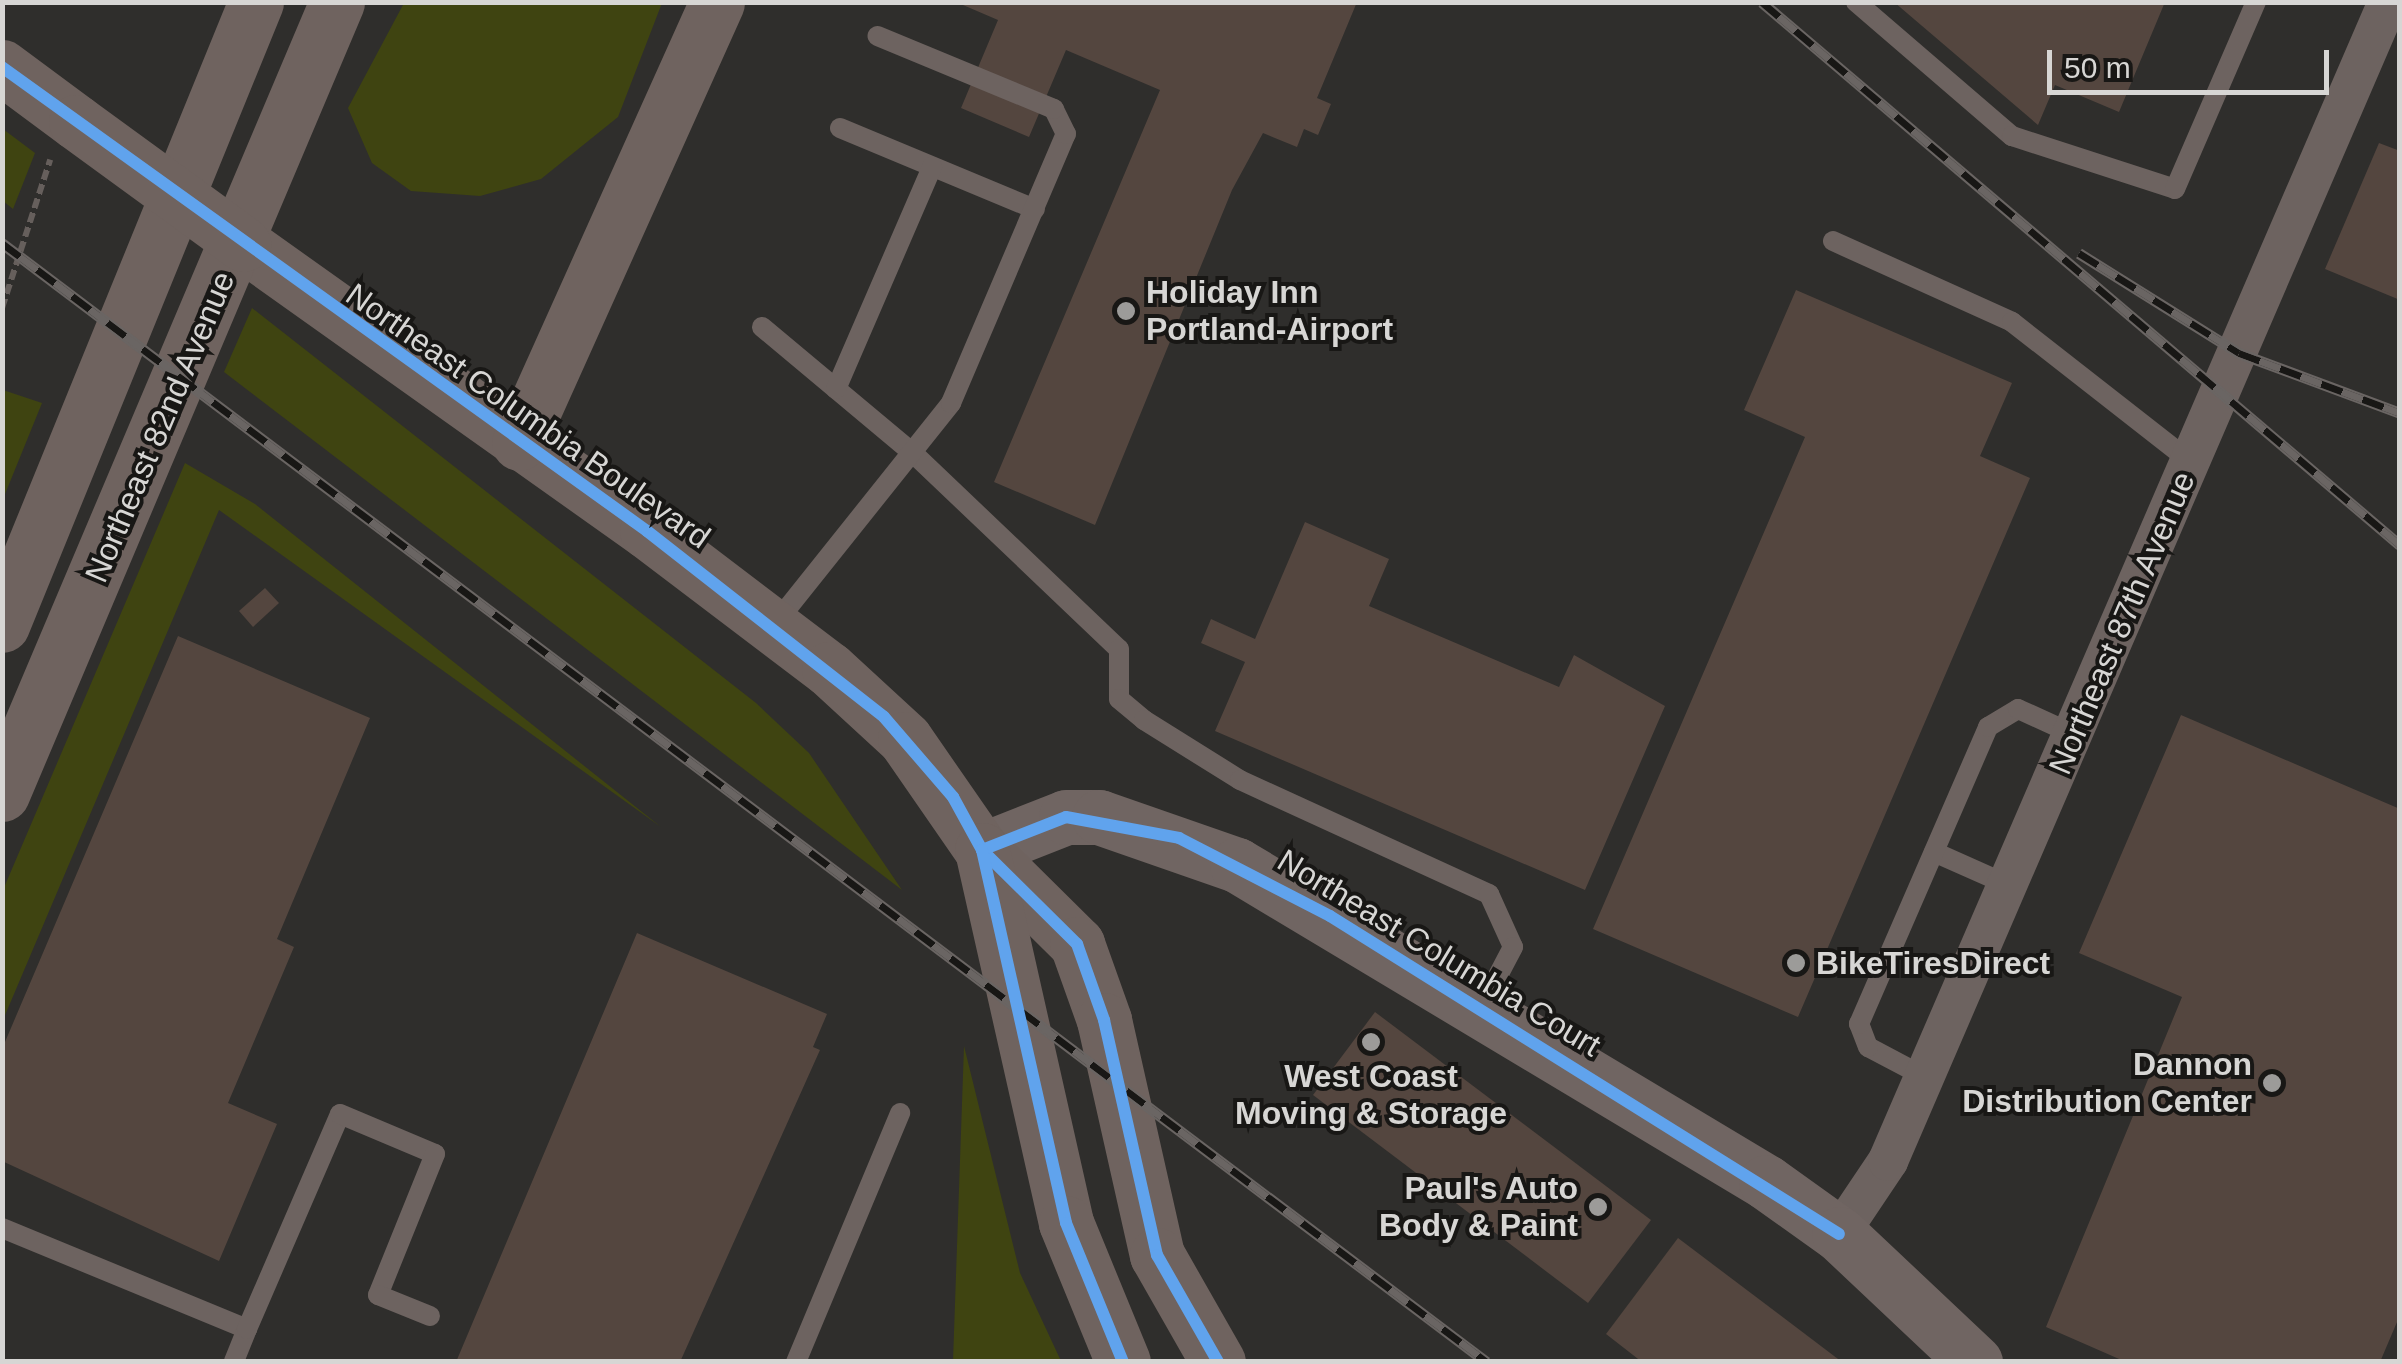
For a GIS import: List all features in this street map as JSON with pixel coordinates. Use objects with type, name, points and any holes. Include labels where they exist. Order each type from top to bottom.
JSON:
[{"type":"main road","name":"Northeast 82nd Avenue","points":[[2,794],[338,2]]},
{"type":"main road","points":[[294,106],[360,2]]},
{"type":"main road","points":[[519,442],[554,382],[717,2]]},
{"type":"main road","points":[[2,625],[253,8]]},
{"type":"main road","name":"Northeast Columbia Boulevard","points":[[2,68],[62,143],[519,442],[773,626],[894,728],[982,850],[1077,944],[1104,1020],[1157,1255],[1218,1362]]},
{"type":"main road","name":"Northeast Columbia Boulevard","points":[[982,850],[1066,1223],[1123,1362]]},
{"type":"street","name":"Northeast 87th Avenue","points":[[1839,1234],[1888,1161],[1925,1078],[2388,2]]},
{"type":"street","name":"Northeast Columbia Court","points":[[982,850],[1066,816],[1179,838],[1330,916],[1839,1234],[1975,1362]]},
{"type":"lane","points":[[1856,2],[2012,136],[2175,189],[2256,2]]},
{"type":"lane","points":[[773,626],[951,403],[1066,134],[1062,116],[878,36]]},
{"type":"lane","points":[[840,128],[1035,209]]},
{"type":"lane","points":[[836,388],[932,167]]},
{"type":"lane","points":[[1833,241],[2012,322],[2192,462]]},
{"type":"lane","points":[[762,327],[914,454],[1119,649],[1119,699],[1144,720],[1240,780],[1489,894],[1511,926],[1513,948],[1480,1009]]},
{"type":"lane","points":[[1925,1078],[1868,1047],[1859,1024],[1934,852],[2002,711],[2074,734]]},
{"type":"lane","points":[[1934,852],[2008,885]]},
{"type":"lane","points":[[796,1362],[900,1112]]},
{"type":"lane","points":[[234,1362],[340,1114],[434,1154],[378,1295],[430,1316]]},
{"type":"lane","points":[[2,1228],[248,1329]]},
{"type":"path","points":[[2,308],[62,143]]},
{"type":"green space","points":[[404,2],[662,3],[618,117],[541,179],[480,196],[411,191],[372,163],[348,108]]},
{"type":"green space","points":[[3,129],[35,153],[13,209],[3,201]]},
{"type":"green space","points":[[252,308],[756,703],[809,753],[902,890],[224,372]]},
{"type":"green space","points":[[2,390],[42,403],[3,499]]},
{"type":"green space","points":[[185,463],[255,504],[661,827],[219,510],[3,1020],[3,890]]},
{"type":"green space","points":[[964,1046],[1020,1273],[1061,1361],[953,1361]]},
{"type":"building","name":"Holiday Inn Portland-Airport","points":[[956,2],[1357,2],[1317,98],[1331,104],[1318,135],[1304,129],[1297,147],[1263,133],[1232,190],[1095,525],[994,482],[1160,90],[1066,50],[1029,137],[961,108],[998,20]]},
{"type":"building","points":[[1894,2],[2165,2],[2119,112],[2055,85],[2038,125]]},
{"type":"building","points":[[2379,143],[2400,151],[2400,300],[2325,269]]},
{"type":"building","points":[[1796,290],[2012,383],[1980,456],[2030,478],[1798,1017],[1593,929],[1805,437],[1744,410]]},
{"type":"building","points":[[1305,522],[1389,559],[1369,606],[1559,687],[1574,655],[1665,706],[1585,890],[1215,731],[1245,662],[1201,643],[1211,619],[1255,639]]},
{"type":"building","points":[[265,588],[279,603],[253,627],[239,611]]},
{"type":"building","points":[[178,636],[370,718],[277,939],[294,947],[228,1103],[277,1124],[219,1261],[2,1161],[2,1049]]},
{"type":"building","name":"Dannon Distribution Center","points":[[2181,715],[2400,809],[2400,1315],[2380,1362],[2126,1362],[2046,1327],[2182,997],[2079,953]]},
{"type":"building","points":[[637,933],[827,1014],[813,1047],[820,1050],[680,1362],[456,1362]]},
{"type":"building","points":[[1375,1012],[1651,1220],[1588,1303],[1313,1095]]},
{"type":"building","points":[[1678,1238],[1842,1362],[1642,1362],[1606,1334]]},
{"type":"railway","points":[[1762,2],[2400,545]]},
{"type":"railway","points":[[2,243],[1487,1362]]},
{"type":"railway","points":[[2079,253],[2239,353],[2400,413]]},
{"type":"cycle path","points":[[2,67],[647,531],[884,717],[953,797],[982,850],[1077,944],[1104,1020],[1157,1255],[1218,1362]]},
{"type":"cycle path","points":[[982,850],[1066,817],[1179,838],[1330,916],[1839,1234]]},
{"type":"cycle path","points":[[982,850],[1066,1223],[1123,1362]]},
{"type":"place","name":"Holiday Inn Portland-Airport","points":[[1126,311]]},
{"type":"place","name":"BikeTiresDirect","points":[[1796,963]]},
{"type":"place","name":"West Coast Moving & Storage","points":[[1371,1042]]},
{"type":"place","name":"Dannon Distribution Center","points":[[2272,1083]]},
{"type":"place","name":"Paul's Auto Body & Paint","points":[[1598,1207]]}]
